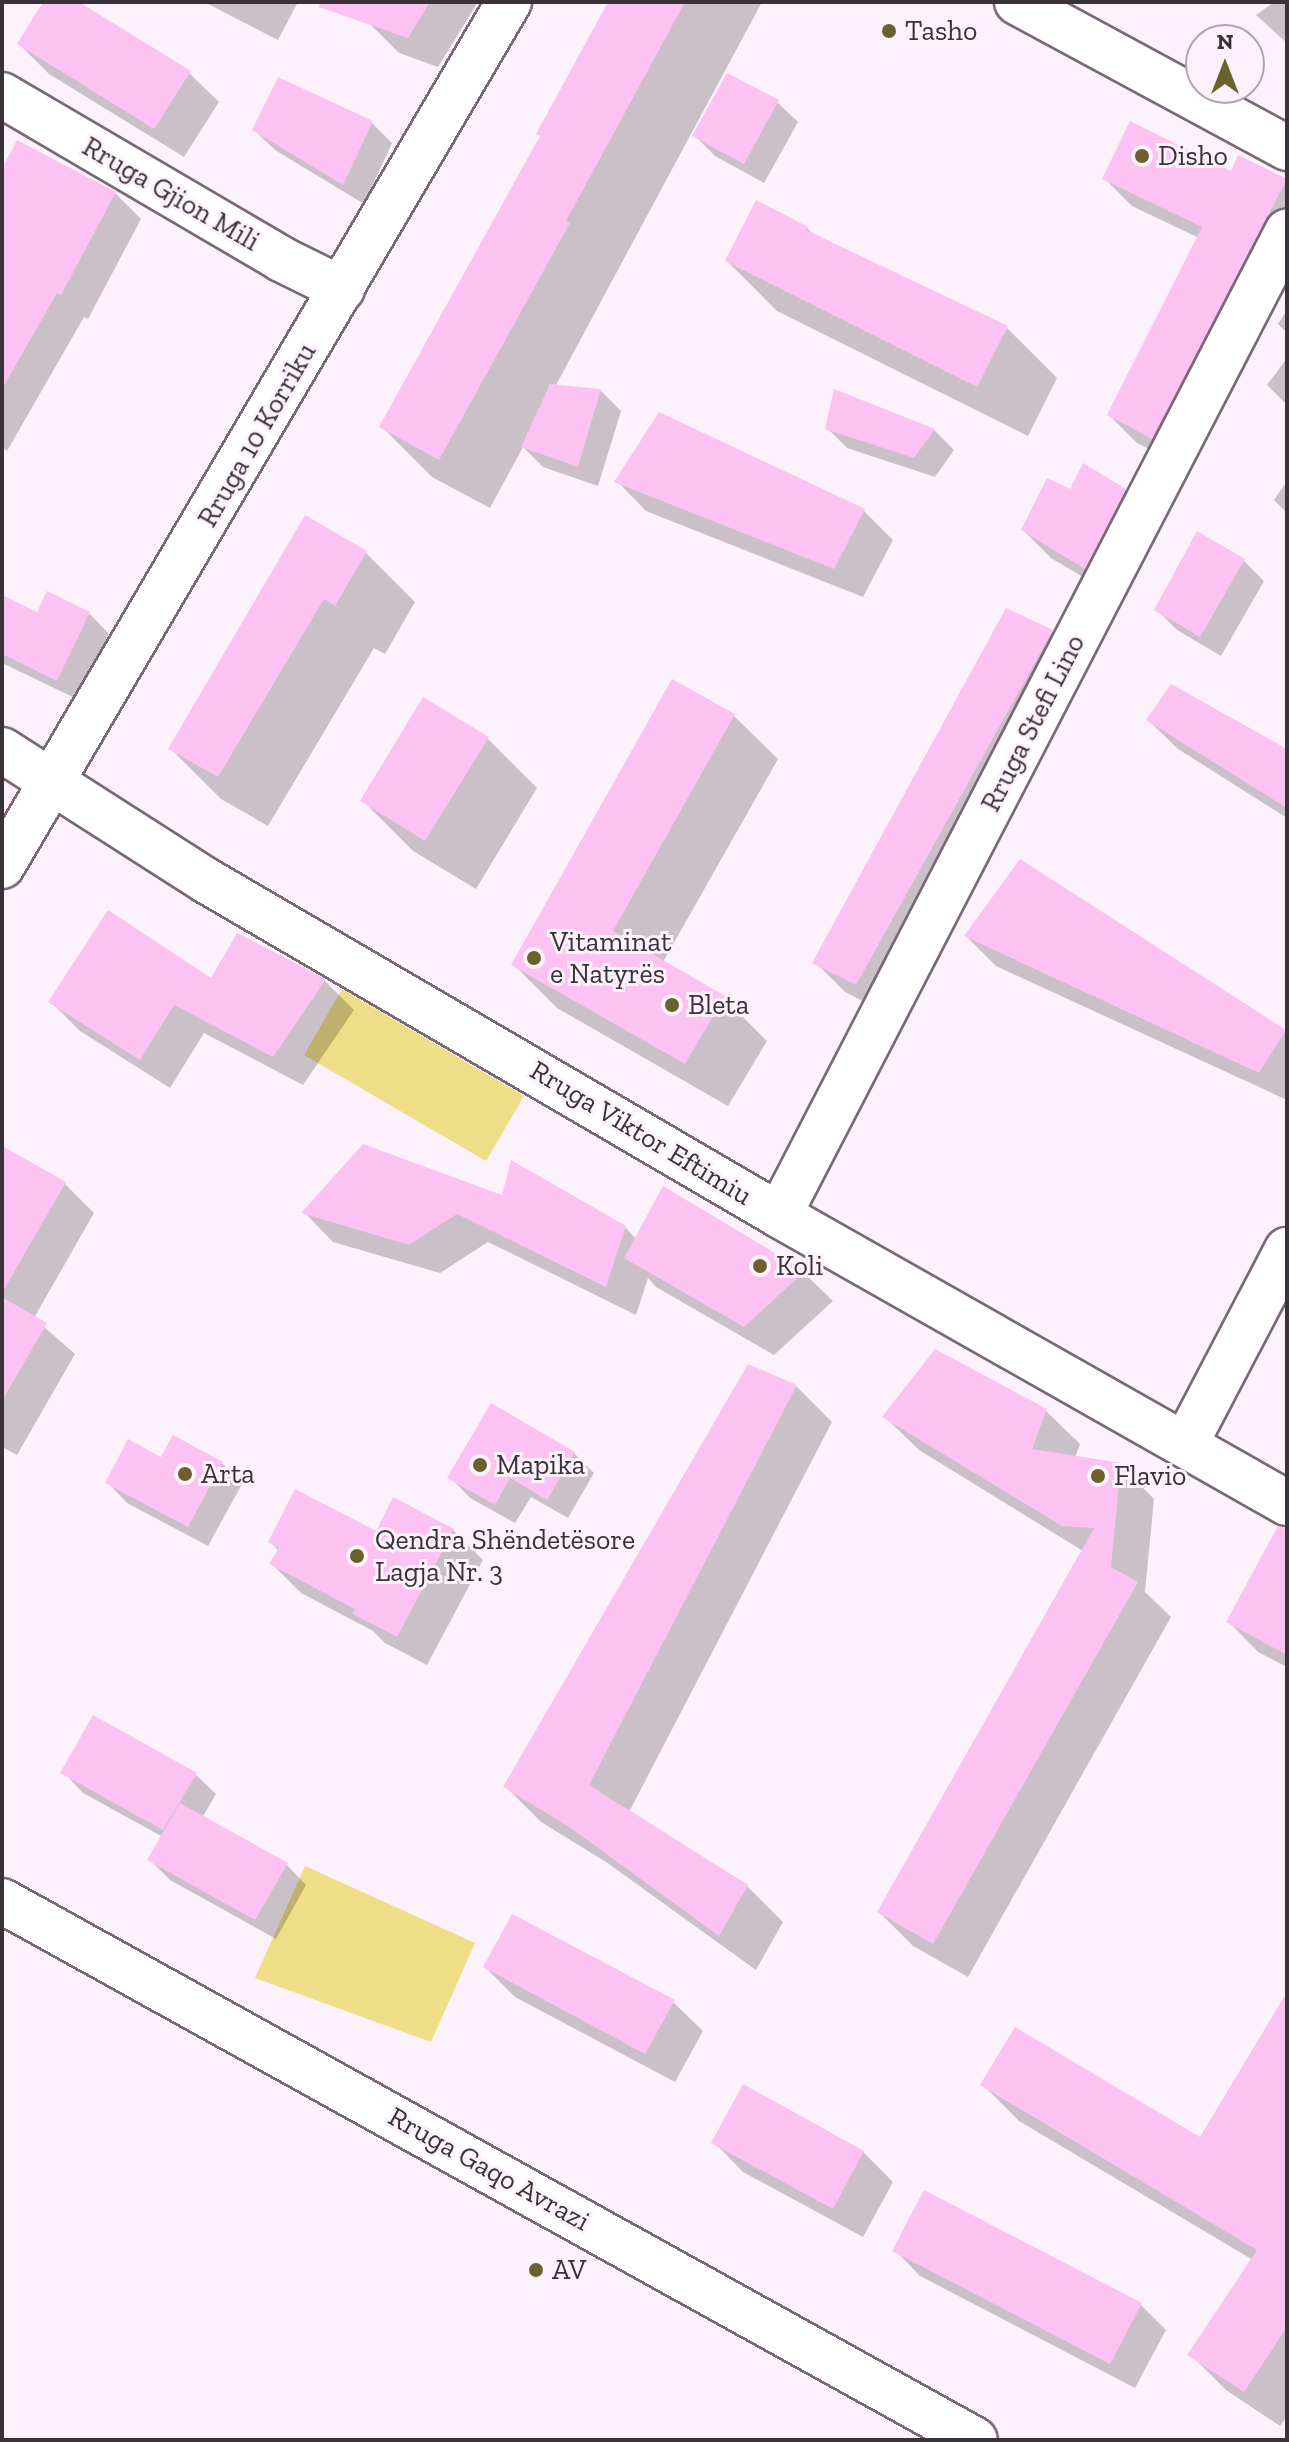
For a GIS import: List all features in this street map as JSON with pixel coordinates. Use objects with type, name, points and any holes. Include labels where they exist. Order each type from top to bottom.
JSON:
[{"type":"street","name":"Rruga 10 Korriku","points":[[2,866],[509,2]]},
{"type":"street","points":[[1017,2],[1287,148]]},
{"type":"street","name":"Rruga Gjion Mili","points":[[2,95],[281,259],[342,289]]},
{"type":"street","name":"Rruga Stefi Lino","points":[[779,1215],[1287,232]]},
{"type":"street","name":"Rruga Viktor Eftimiu","points":[[2,750],[54,780],[207,881],[779,1215],[1287,1503]]},
{"type":"street","points":[[1186,1443],[1287,1250]]},
{"type":"street","name":"Rruga Gaqo Avrazi","points":[[2,1901],[975,2440]]},
{"type":"shaded area","points":[[342,989],[524,1096],[486,1161],[304,1055]]},
{"type":"shaded area","points":[[305,1866],[475,1943],[431,2042],[255,1978]]},
{"type":"building","points":[[43,2],[79,2],[191,71],[154,129],[17,44]]},
{"type":"building","points":[[320,2],[430,2],[408,38],[319,7]]},
{"type":"building","points":[[608,2],[685,2],[566,221],[570,223],[439,460],[379,427],[540,136],[536,134]]},
{"type":"building","points":[[727,73],[779,100],[744,164],[692,136]]},
{"type":"building","points":[[278,77],[373,121],[343,185],[252,130]]},
{"type":"building","points":[[1130,121],[1231,171],[1238,155],[1287,179],[1152,439],[1107,415],[1202,227],[1102,179]]},
{"type":"building","points":[[17,140],[116,192],[61,295],[57,293],[2,389],[2,169]]},
{"type":"building","points":[[756,200],[808,227],[806,230],[1008,326],[977,387],[725,261]]},
{"type":"building","points":[[550,384],[601,389],[578,467],[521,447]]},
{"type":"building","points":[[834,389],[935,429],[914,458],[825,429]]},
{"type":"building","points":[[659,412],[865,509],[834,569],[614,482]]},
{"type":"building","points":[[1083,463],[1126,489],[1085,569],[1021,530],[1047,478],[1070,489]]},
{"type":"building","points":[[305,515],[367,551],[335,606],[324,599],[218,777],[168,749]]},
{"type":"building","points":[[1197,531],[1245,559],[1200,637],[1154,610]]},
{"type":"building","points":[[47,591],[90,612],[57,681],[2,654],[2,595],[37,612]]},
{"type":"building","points":[[1006,608],[1053,630],[856,985],[812,963]]},
{"type":"building","points":[[672,679],[735,714],[613,931],[725,996],[685,1064],[511,965]]},
{"type":"building","points":[[1171,684],[1287,749],[1287,808],[1146,720]]},
{"type":"building","points":[[423,697],[489,737],[425,841],[360,801]]},
{"type":"building","points":[[1020,859],[1286,1030],[1259,1073],[964,936]]},
{"type":"building","points":[[108,910],[211,978],[237,933],[326,979],[273,1057],[174,1005],[140,1060],[48,1002]]},
{"type":"building","points":[[363,1144],[502,1195],[511,1160],[626,1226],[606,1287],[457,1214],[409,1245],[301,1213]]},
{"type":"building","points":[[2,1146],[66,1182],[2,1293]]},
{"type":"building","points":[[663,1186],[805,1271],[744,1327],[624,1258]]},
{"type":"building","points":[[2,1297],[47,1323],[2,1401]]},
{"type":"building","points":[[935,1349],[1047,1409],[1032,1449],[1121,1463],[1111,1567],[1138,1582],[933,1944],[877,1912],[1094,1528],[1062,1526],[882,1417]]},
{"type":"building","points":[[748,1364],[797,1385],[589,1785],[748,1885],[719,1936],[568,1826],[503,1787]]},
{"type":"building","points":[[491,1403],[575,1452],[547,1500],[510,1478],[495,1505],[447,1478]]},
{"type":"building","points":[[173,1435],[223,1462],[188,1527],[105,1483],[128,1439],[161,1457]]},
{"type":"building","name":"Qendra Shëndetësore Lagja Nr. 3","points":[[295,1489],[376,1531],[393,1497],[454,1529],[397,1637],[353,1614],[355,1609],[269,1564],[279,1548],[268,1542]]},
{"type":"building","points":[[1278,1526],[1287,1528],[1287,1655],[1226,1622]]},
{"type":"building","points":[[93,1715],[197,1773],[163,1830],[60,1773]]},
{"type":"building","points":[[180,1803],[288,1863],[255,1920],[147,1860]]},
{"type":"building","points":[[512,1914],[675,2000],[645,2054],[483,1967]]},
{"type":"building","points":[[1287,1992],[1287,2327],[1244,2392],[1187,2355],[1257,2250],[980,2085],[1015,2027],[1200,2137]]},
{"type":"building","points":[[743,2084],[864,2151],[833,2209],[711,2143]]},
{"type":"building","points":[[924,2190],[1142,2303],[1110,2364],[892,2251]]},
{"type":"place","name":"Tasho","points":[[889,31]]},
{"type":"place","name":"Disho","points":[[1142,156]]},
{"type":"place","name":"Vitaminat e Natyrës","points":[[534,958]]},
{"type":"place","name":"Bleta","points":[[672,1005]]},
{"type":"place","name":"Koli","points":[[760,1266]]},
{"type":"place","name":"Mapika","points":[[480,1465]]},
{"type":"place","name":"Arta","points":[[185,1474]]},
{"type":"place","name":"Flavio","points":[[1098,1476]]},
{"type":"place","name":"Qendra Shëndetësore Lagja Nr. 3","points":[[357,1556]]},
{"type":"place","name":"AV","points":[[536,2270]]}]
